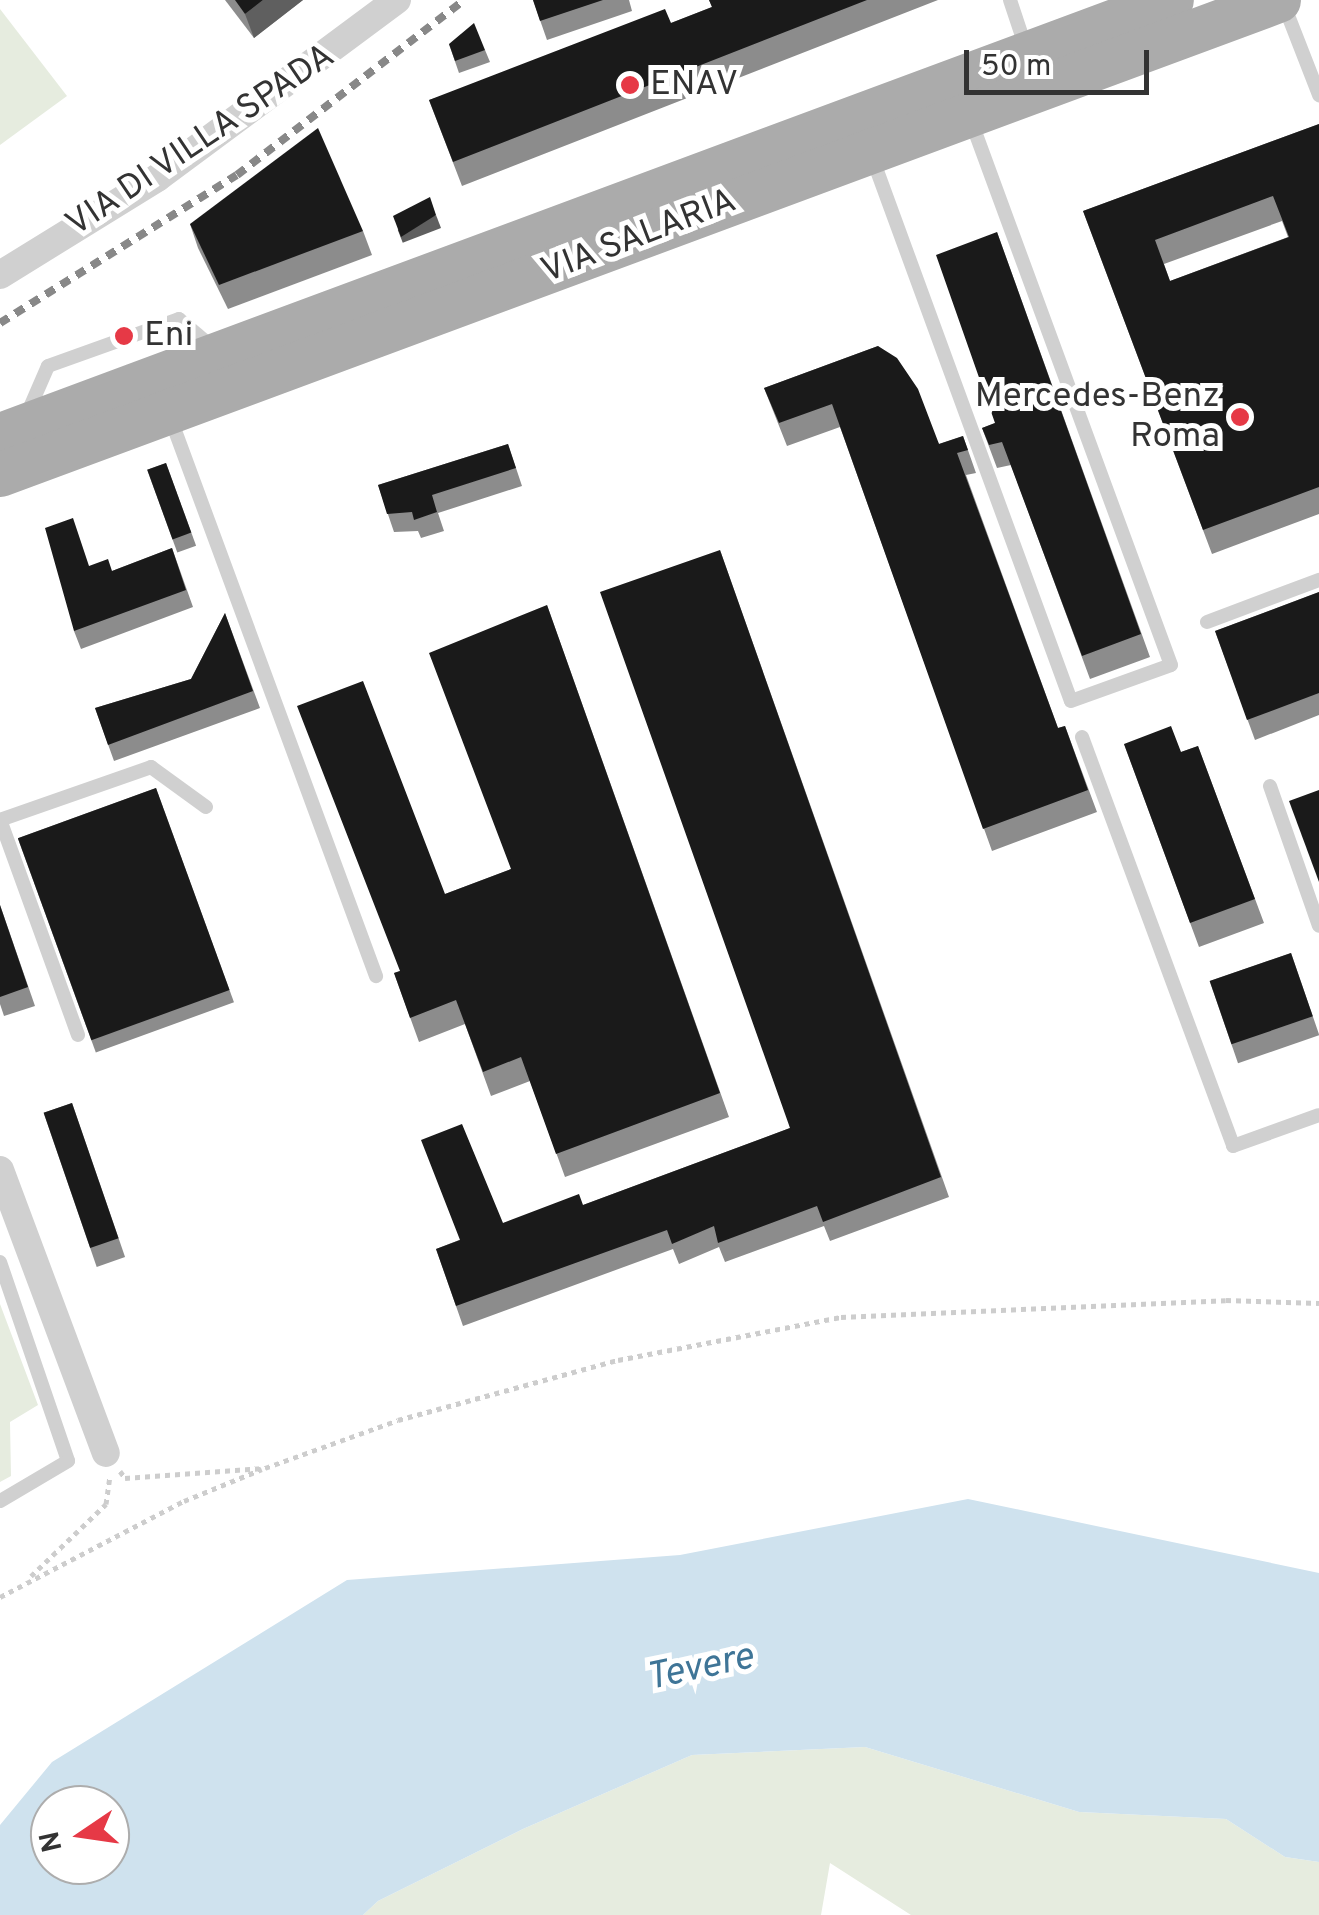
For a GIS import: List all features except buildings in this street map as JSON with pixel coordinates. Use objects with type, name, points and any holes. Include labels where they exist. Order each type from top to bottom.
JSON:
[{"type":"main road","name":"VIA SALARIA","points":[[11,431],[1171,0]]},
{"type":"main road","name":"VIA SALARIA","points":[[0,474],[1280,0]]},
{"type":"street","name":"VIA DI VILLA SPADA","points":[[0,275],[156,178],[397,0]]},
{"type":"street","points":[[0,1170],[106,1453]]},
{"type":"lane","points":[[1010,0],[1027,54]]},
{"type":"lane","points":[[1280,0],[1319,95]]},
{"type":"lane","points":[[870,151],[1071,701],[1171,665],[968,115]]},
{"type":"lane","points":[[168,412],[376,976]]},
{"type":"lane","points":[[1208,622],[1319,580]]},
{"type":"lane","points":[[1082,737],[1233,1146],[1319,1114]]},
{"type":"lane","points":[[78,1036],[0,820],[151,767],[206,807]]},
{"type":"lane","points":[[1270,786],[1319,926]]},
{"type":"lane","points":[[0,1262],[68,1461],[0,1501]]},
{"type":"path","points":[[0,1596],[265,1468],[398,1420],[618,1360],[841,1317],[1226,1300],[1319,1303]]},
{"type":"path","points":[[106,1453],[125,1478],[265,1468]]},
{"type":"path","points":[[24,1584],[106,1504],[112,1482],[106,1453]]},
{"type":"shaded area","points":[[0,9],[67,96],[0,145]]},
{"type":"shaded area","points":[[0,1304],[38,1405],[10,1422],[11,1476],[0,1482]]},
{"type":"shaded area","points":[[865,1747],[1079,1812],[1226,1819],[1285,1857],[1319,1862],[1319,1915],[911,1915],[830,1863],[821,1915],[363,1915],[378,1901],[523,1829],[692,1755]]},
{"type":"water","name":"Tevere","points":[[968,1499],[1319,1573],[1319,1862],[1285,1857],[1226,1819],[1079,1812],[865,1747],[692,1755],[523,1829],[378,1901],[363,1915],[0,1915],[0,1825],[30,1789],[30,1885],[130,1885],[130,1785],[33,1785],[52,1762],[347,1580],[680,1555]]},
{"type":"railway","points":[[0,323],[237,175],[464,0]]},
{"type":"place","name":"ENAV","points":[[630,85]]},
{"type":"place","name":"Eni","points":[[124,336]]},
{"type":"place","name":"Mercedes-Benz Roma","points":[[1240,417]]}]
